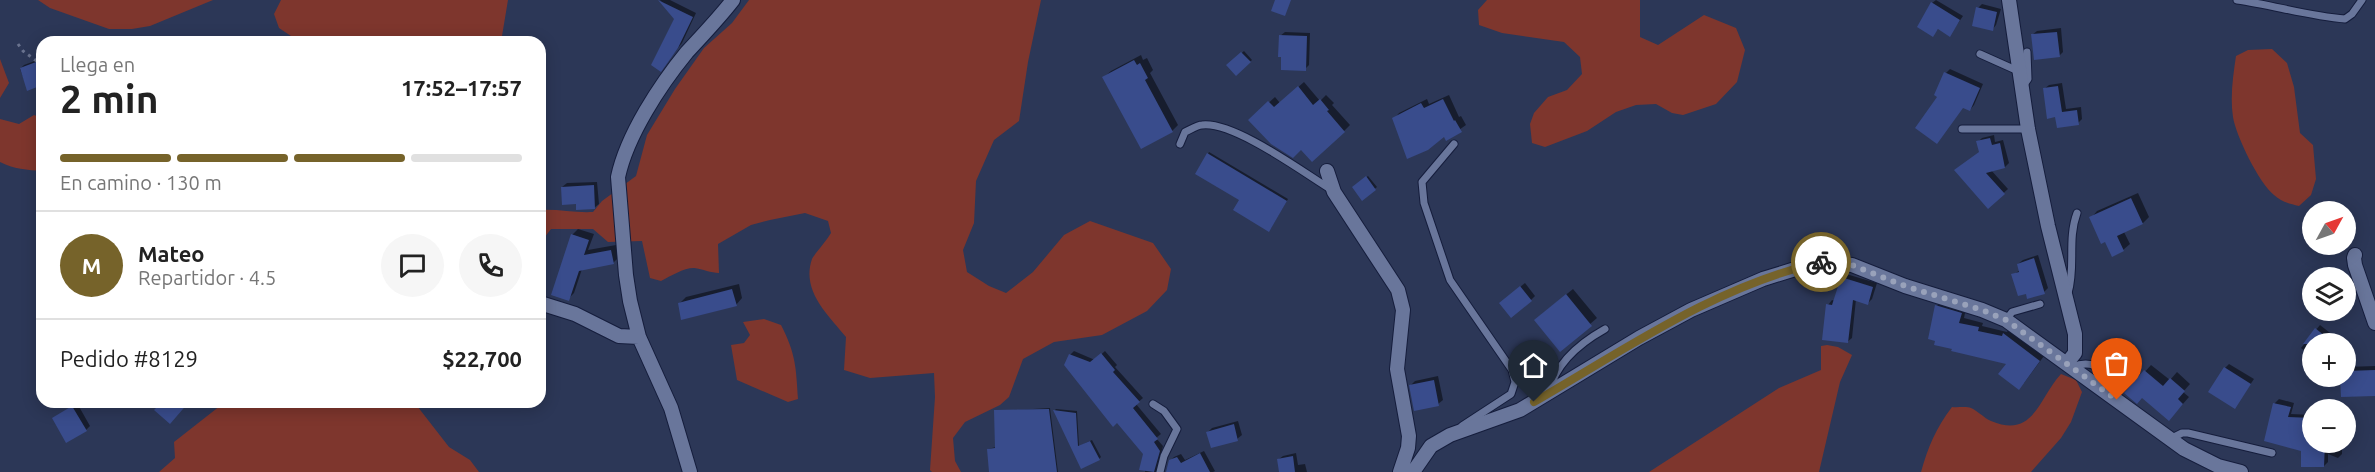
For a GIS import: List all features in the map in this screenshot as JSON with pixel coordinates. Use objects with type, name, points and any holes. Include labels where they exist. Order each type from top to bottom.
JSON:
[{"type":"street","points":[[690,472],[671,408],[639,337],[626,274],[618,177],[621,162],[636,129],[661,89],[686,54],[733,0]]},
{"type":"street","points":[[2009,0],[2028,129],[2048,226],[2075,334],[2075,352],[2070,365]]},
{"type":"street","points":[[1327,171],[1334,192],[1398,290],[1402,310],[1396,369],[1409,436],[1408,448],[1400,472]]},
{"type":"street","points":[[2355,255],[2355,265],[2375,323]]},
{"type":"street","points":[[1413,472],[1431,446],[1450,435],[1520,410],[1639,338],[1691,310],[1763,279],[1821,262],[1852,265],[1905,286],[1982,310],[2006,320],[2170,440],[2199,457],[2239,472]]},
{"type":"street","points":[[546,305],[575,314],[619,336],[639,337]]},
{"type":"lane","points":[[2236,0],[2345,19],[2352,14],[2362,0]]},
{"type":"lane","points":[[2271,5],[2278,0]]},
{"type":"lane","points":[[2021,88],[2028,79],[2027,52]]},
{"type":"lane","points":[[1980,54],[2018,71]]},
{"type":"lane","points":[[1179,144],[1185,132],[1202,124],[1224,127],[1271,152],[1334,192]]},
{"type":"lane","points":[[1962,129],[2028,129]]},
{"type":"lane","points":[[1450,435],[1485,409],[1511,394],[1515,382],[1507,362],[1450,280],[1424,203],[1422,182],[1454,144]]},
{"type":"lane","points":[[2066,298],[2071,276],[2071,235],[2077,213]]},
{"type":"lane","points":[[1808,265],[1813,271],[1834,282]]},
{"type":"lane","points":[[2006,320],[2012,312],[2040,304]]},
{"type":"lane","points":[[1548,394],[1557,368],[1574,351],[1605,329]]},
{"type":"lane","points":[[2070,365],[2094,364],[2115,378]]},
{"type":"lane","points":[[1153,404],[1164,411],[1177,429],[1164,456],[1160,472]]},
{"type":"lane","points":[[2170,440],[2182,433],[2188,433],[2272,453]]},
{"type":"path","points":[[18,44],[36,61]]},
{"type":"shaded area","points":[[38,0],[213,0],[150,26],[109,29],[50,8]]},
{"type":"shaded area","points":[[281,0],[508,0],[502,36],[291,36],[279,28],[274,14]]},
{"type":"shaded area","points":[[749,0],[1041,0],[1019,121],[994,140],[976,181],[974,223],[963,250],[967,272],[989,286],[1006,293],[1033,272],[1064,235],[1090,221],[1153,243],[1171,269],[1167,290],[1147,311],[1102,335],[1054,342],[1023,359],[1009,397],[1000,405],[965,422],[953,438],[955,461],[961,472],[932,472],[930,470],[935,397],[934,373],[870,378],[844,370],[846,337],[818,302],[810,282],[812,259],[831,233],[828,221],[805,213],[751,225],[718,244],[719,273],[690,268],[661,281],[650,278],[642,241],[608,242],[593,229],[551,229],[546,236],[546,210],[593,212],[602,201],[636,176],[647,135],[675,89],[704,48],[732,23]]},
{"type":"shaded area","points":[[1487,0],[1640,0],[1640,37],[1658,45],[1704,15],[1736,28],[1745,50],[1737,82],[1716,104],[1683,115],[1672,113],[1656,104],[1636,105],[1616,112],[1587,131],[1545,147],[1532,143],[1530,124],[1534,113],[1548,97],[1567,90],[1582,74],[1580,57],[1564,42],[1502,33],[1479,25],[1478,10]]},
{"type":"shaded area","points":[[2272,49],[2287,63],[2294,87],[2300,133],[2313,145],[2316,179],[2311,195],[2299,206],[2286,202],[2268,189],[2243,147],[2235,125],[2232,94],[2236,56],[2248,50]]},
{"type":"shaded area","points":[[0,59],[9,83],[0,98]]},
{"type":"shaded area","points":[[36,116],[36,171],[15,168],[0,162],[0,119],[19,124]]},
{"type":"shaded area","points":[[764,319],[781,325],[790,344],[797,378],[798,399],[788,402],[737,380],[731,345],[744,343],[750,335],[743,322]]},
{"type":"shaded area","points":[[1821,346],[1838,347],[1852,355],[1840,382],[1819,472],[1649,472],[1779,388],[1821,370]]},
{"type":"shaded area","points":[[2061,374],[2076,380],[2082,392],[2071,422],[2061,438],[2031,472],[1921,472],[1933,438],[1952,407],[1969,407],[1991,421],[2005,425],[2017,425],[2026,421],[2033,414]]},
{"type":"shaded area","points":[[217,408],[419,408],[449,447],[470,460],[479,472],[159,472],[175,458],[174,442]]},
{"type":"building","points":[[658,0],[693,17],[678,48],[661,72],[651,65],[674,19]]},
{"type":"building","points":[[1275,0],[1291,0],[1285,16],[1271,11]]},
{"type":"building","points":[[1931,2],[1960,20],[1950,37],[1938,29],[1933,37],[1917,27]]},
{"type":"building","points":[[1976,7],[1997,12],[1993,31],[1972,26]]},
{"type":"building","points":[[2057,32],[2060,57],[2034,60],[2031,34]]},
{"type":"building","points":[[1279,35],[1307,36],[1306,71],[1281,70],[1281,57],[1278,57]]},
{"type":"building","points":[[1241,52],[1251,62],[1236,76],[1226,65]]},
{"type":"building","points":[[1134,60],[1137,65],[1140,63],[1148,78],[1145,80],[1173,132],[1141,149],[1102,77]]},
{"type":"building","points":[[36,62],[36,87],[27,91],[20,68]]},
{"type":"building","points":[[1944,72],[1980,88],[1970,111],[1963,108],[1937,144],[1915,128],[1937,97],[1934,95]]},
{"type":"building","points":[[1298,86],[1313,105],[1320,99],[1345,132],[1312,162],[1301,150],[1293,158],[1271,144],[1248,120],[1268,101],[1274,107]]},
{"type":"building","points":[[2058,86],[2062,112],[2077,110],[2079,125],[2057,128],[2055,117],[2047,119],[2043,88]]},
{"type":"building","points":[[1443,99],[1462,132],[1446,141],[1444,137],[1428,150],[1407,159],[1392,118],[1421,103],[1424,108]]},
{"type":"building","points":[[1990,138],[1992,145],[2000,143],[2005,168],[1986,173],[2005,194],[1988,209],[1954,170],[1979,152],[1976,141]]},
{"type":"building","points":[[1207,153],[1287,201],[1269,232],[1233,210],[1239,200],[1195,174]]},
{"type":"building","points":[[1366,176],[1376,190],[1362,201],[1352,187]]},
{"type":"building","points":[[594,185],[595,209],[576,210],[576,204],[562,205],[561,187]]},
{"type":"building","points":[[2131,198],[2143,224],[2117,236],[2124,251],[2112,257],[2105,242],[2101,244],[2089,217]]},
{"type":"building","points":[[571,234],[589,240],[584,255],[611,250],[614,264],[579,271],[569,301],[551,295]]},
{"type":"building","points":[[2034,258],[2045,294],[2027,299],[2026,294],[2018,296],[2011,274],[2019,272],[2017,264]]},
{"type":"building","points":[[1841,277],[1873,287],[1868,305],[1853,300],[1848,343],[1822,340],[1826,304],[1832,305]]},
{"type":"building","points":[[1520,286],[1532,301],[1511,318],[1499,303]]},
{"type":"building","points":[[732,289],[737,306],[681,320],[678,303]]},
{"type":"building","points":[[1566,294],[1592,326],[1560,352],[1534,320]]},
{"type":"building","points":[[1935,305],[1962,313],[1959,323],[1979,327],[1978,331],[2002,336],[2003,333],[2040,361],[2019,390],[1998,374],[2006,364],[1951,351],[1952,349],[1934,345],[1935,341],[1928,339]]},
{"type":"building","points":[[2315,328],[2321,333],[2311,333]]},
{"type":"building","points":[[1101,353],[1115,370],[1113,372],[1140,402],[1133,408],[1158,439],[1154,442],[1160,451],[1154,472],[1139,470],[1143,454],[1117,423],[1113,427],[1064,365],[1069,354],[1090,362]]},
{"type":"building","points":[[2224,367],[2251,384],[2235,409],[2208,392]]},
{"type":"building","points":[[2144,370],[2163,386],[2170,378],[2185,391],[2178,399],[2183,404],[2169,421],[2142,398],[2137,404],[2124,393]]},
{"type":"building","points":[[2375,370],[2375,396],[2341,397],[2341,387],[2356,387],[2356,371]]},
{"type":"building","points":[[1434,380],[1439,406],[1414,411],[1409,385]]},
{"type":"building","points":[[2273,403],[2291,407],[2288,417],[2302,418],[2302,453],[2325,453],[2324,467],[2301,467],[2301,451],[2264,441]]},
{"type":"building","points":[[69,408],[73,408],[87,431],[66,443],[52,418]]},
{"type":"building","points":[[156,408],[184,408],[170,424],[154,410]]},
{"type":"building","points":[[1049,409],[1057,472],[989,472],[987,449],[995,448],[994,410]]},
{"type":"building","points":[[1053,410],[1076,413],[1078,446],[1090,441],[1100,460],[1081,469]]},
{"type":"building","points":[[1234,424],[1238,441],[1211,448],[1206,432]]},
{"type":"building","points":[[1200,453],[1210,472],[1166,472],[1169,460],[1177,457],[1181,463]]},
{"type":"building","points":[[1293,456],[1295,472],[1279,472],[1277,459]]},
{"type":"way so far","points":[[1821,262],[1852,265],[1868,270],[1905,286],[1982,310],[2006,320],[2117,400]]},
{"type":"route","points":[[1534,402],[1639,338],[1691,310],[1763,279],[1821,262]]}]
